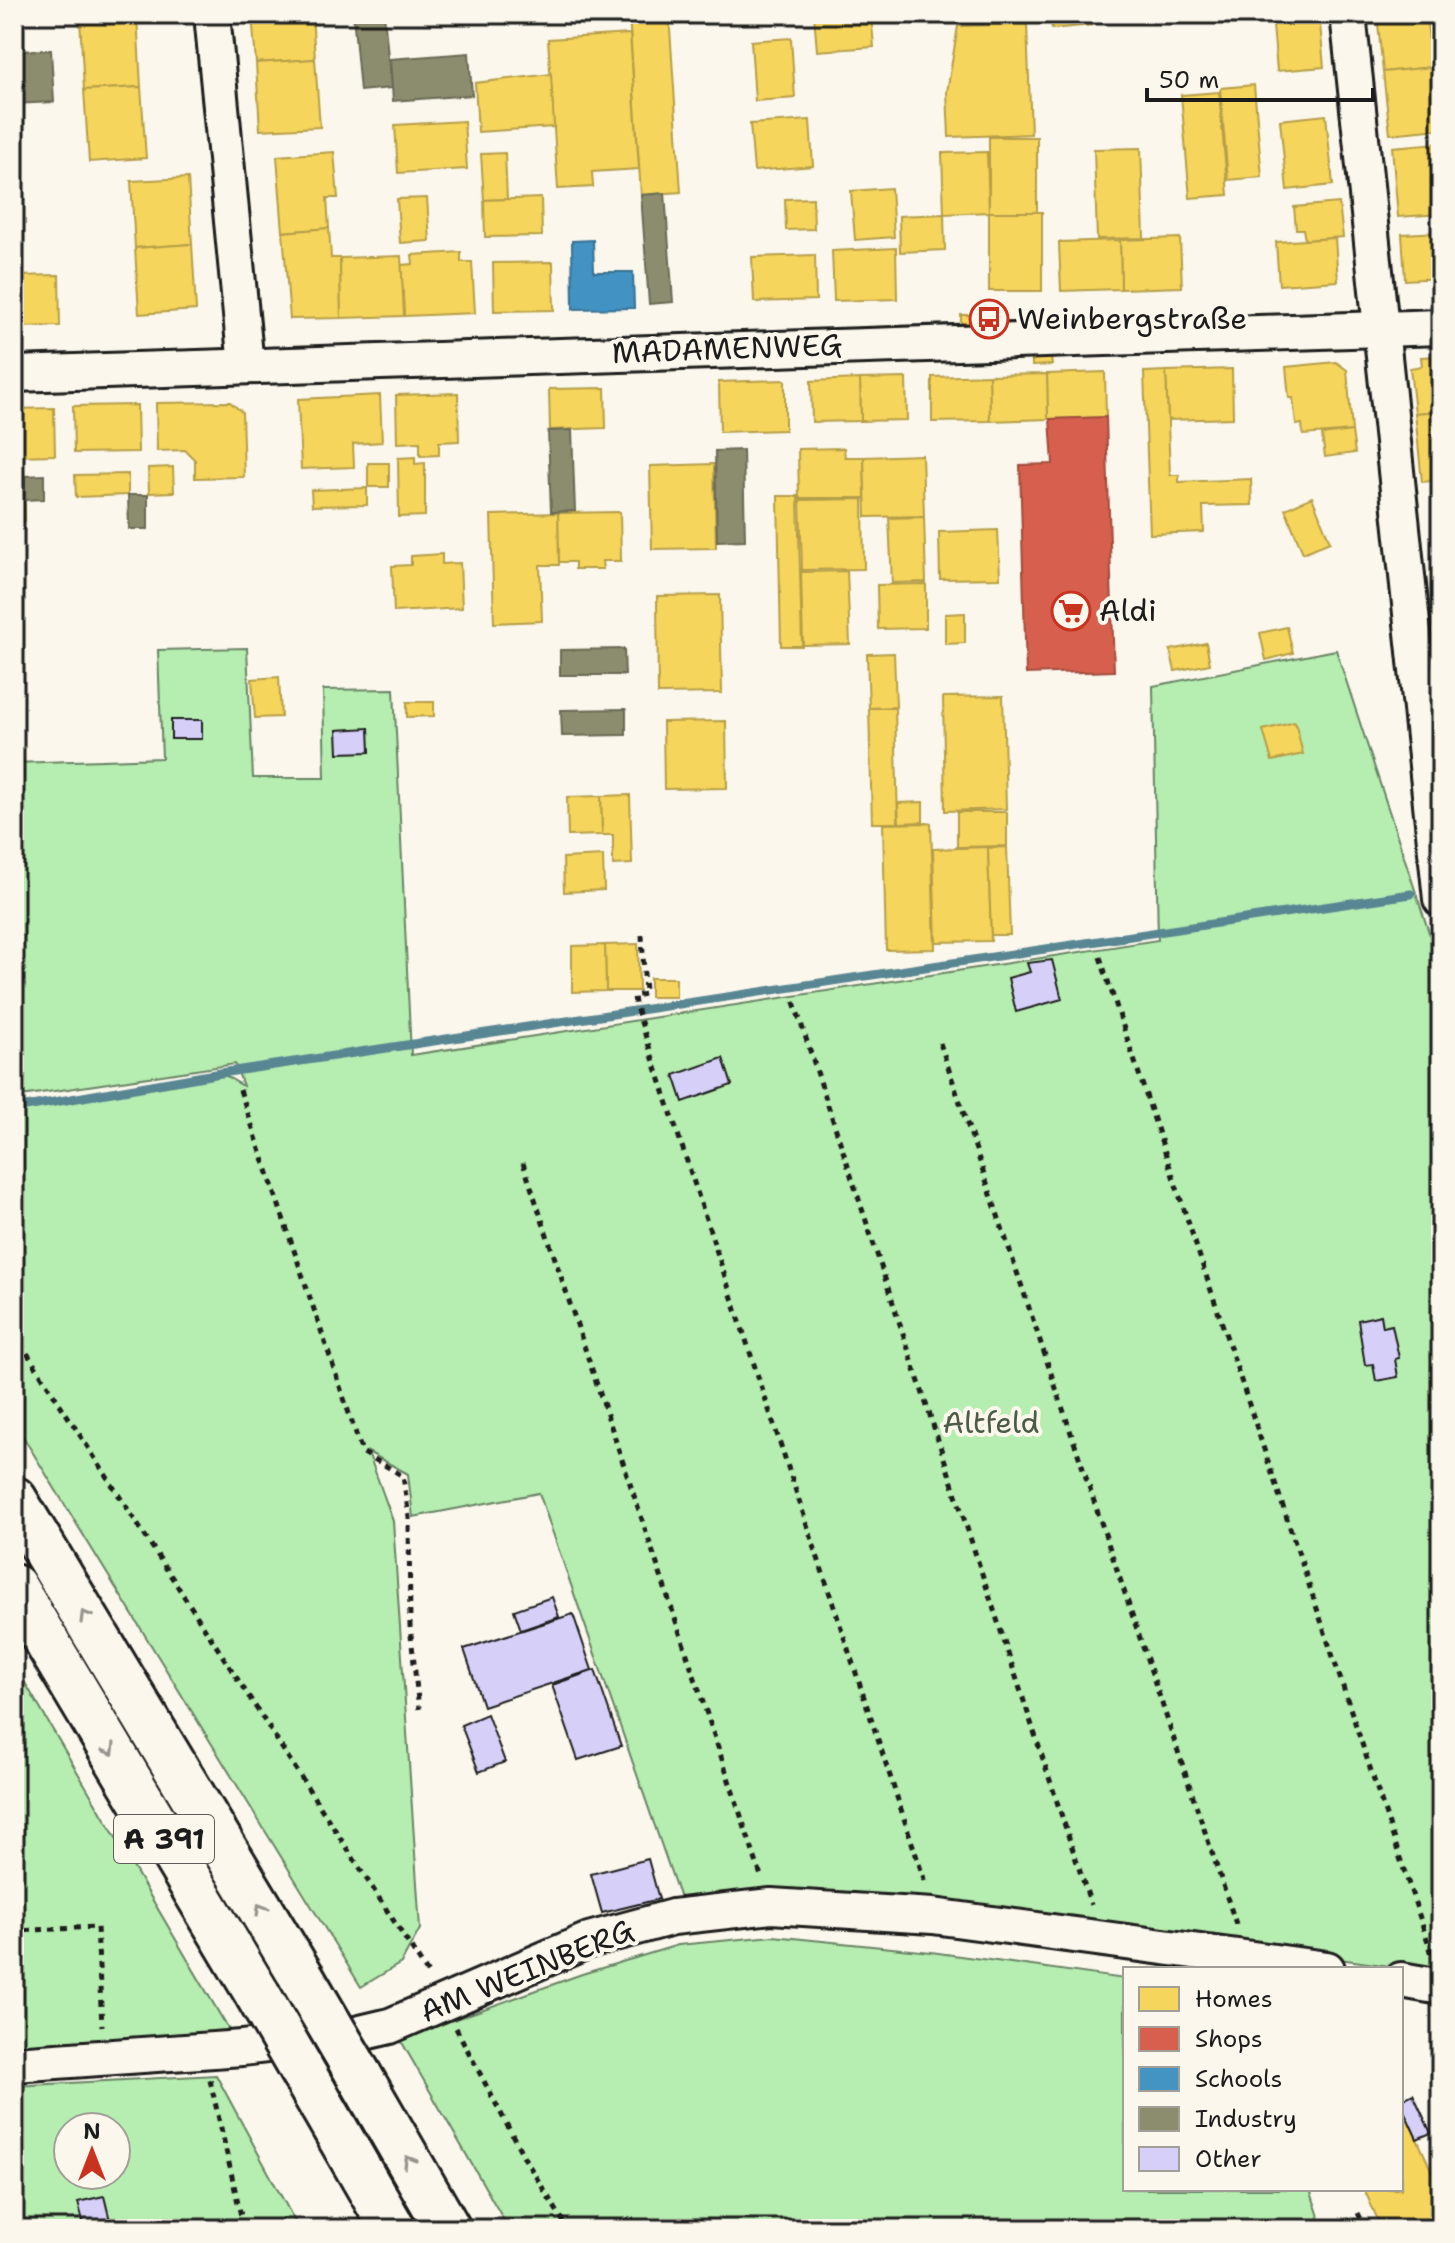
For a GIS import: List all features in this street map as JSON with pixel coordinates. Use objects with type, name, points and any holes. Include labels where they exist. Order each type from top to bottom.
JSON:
[{"type":"highway","name":"A 391","points":[[14,1499],[301,1976],[448,2229]]},
{"type":"highway","name":"A 391","points":[[14,1587],[258,1995],[393,2229]]},
{"type":"street","points":[[212,14],[246,366]]},
{"type":"street","points":[[1348,14],[1381,329],[1430,685],[1441,899]]},
{"type":"street","name":"MADAMENWEG","points":[[14,374],[1441,327]]},
{"type":"street","name":"AM WEINBERG","points":[[14,2064],[203,2051],[352,2035],[390,2026],[589,1940],[673,1917],[771,1906],[933,1916],[1312,1967]]},
{"type":"street","points":[[1403,1980],[1437,1972]]},
{"type":"path","points":[[642,935],[645,994],[634,996],[635,1004],[928,1891]]},
{"type":"path","points":[[1100,957],[1437,1972]]},
{"type":"path","points":[[794,1002],[1093,1909]]},
{"type":"path","points":[[940,1043],[1239,1931]]},
{"type":"path","points":[[240,1090],[362,1452],[403,1476],[409,1518],[410,1626],[419,1709]]},
{"type":"path","points":[[523,1163],[763,1882]]},
{"type":"path","points":[[14,1333],[421,1959],[525,2159],[568,2229]]},
{"type":"path","points":[[14,1931],[97,1927],[103,2059]]},
{"type":"path","points":[[203,2051],[244,2229]]},
{"type":"path","points":[[1358,2213],[1366,2229]]},
{"type":"green space","name":"Altfeld","points":[[247,648],[253,778],[325,778],[323,690],[394,689],[411,1055],[1158,940],[1153,686],[1336,650],[1441,969],[1441,1973],[1244,1946],[682,1904],[539,1493],[413,1517],[408,1474],[368,1452],[393,1521],[420,1929],[401,1963],[361,1987],[14,1422],[14,1109],[221,1073],[243,1086],[235,1064],[14,1097],[14,763],[162,758],[158,650]]},
{"type":"green space","points":[[14,1664],[233,2037],[14,2054]]},
{"type":"green space","points":[[773,1936],[931,1952],[1123,1979],[1123,2191],[1311,2191],[1323,2229],[509,2229],[400,2039],[582,1974],[678,1945]]},
{"type":"green space","points":[[216,2075],[299,2229],[14,2229],[14,2086]]},
{"type":"building: Homes","points":[[252,14],[312,14],[315,59],[256,63]]},
{"type":"building: Homes","points":[[629,14],[669,14],[681,192],[641,195]]},
{"type":"building: Homes","points":[[814,14],[871,14],[874,47],[817,51]]},
{"type":"building: Homes","points":[[1050,14],[1091,14],[1092,25],[1052,29]]},
{"type":"building: Homes","points":[[1272,14],[1319,14],[1324,67],[1277,71]]},
{"type":"building: Homes","points":[[1377,14],[1426,14],[1432,67],[1383,72]]},
{"type":"building: Homes","points":[[137,16],[141,87],[84,90],[80,19]]},
{"type":"building: Homes","points":[[1027,24],[1031,134],[949,137],[947,92],[958,26]]},
{"type":"building: Homes","points":[[630,34],[639,169],[592,172],[593,187],[558,189],[548,39]]},
{"type":"building: Homes","points":[[791,38],[795,98],[755,101],[751,41]]},
{"type":"building: Homes","points":[[315,59],[320,127],[260,130],[256,63]]},
{"type":"building: Homes","points":[[1432,67],[1439,129],[1390,134],[1383,72]]},
{"type":"building: Homes","points":[[551,74],[554,127],[478,132],[475,83]]},
{"type":"building: Homes","points":[[1254,85],[1262,177],[1228,180],[1220,88]]},
{"type":"building: Homes","points":[[141,87],[146,158],[89,162],[84,90]]},
{"type":"building: Homes","points":[[1219,92],[1228,195],[1190,198],[1181,95]]},
{"type":"building: Homes","points":[[1326,115],[1333,185],[1287,190],[1280,120]]},
{"type":"building: Homes","points":[[810,120],[813,166],[754,171],[750,124]]},
{"type":"building: Homes","points":[[464,121],[467,169],[398,173],[395,125]]},
{"type":"building: Homes","points":[[989,137],[1037,137],[1037,212],[989,212]]},
{"type":"building: Homes","points":[[1439,143],[1441,214],[1398,217],[1392,147]]},
{"type":"building: Homes","points":[[1141,148],[1144,238],[1097,239],[1094,149]]},
{"type":"building: Homes","points":[[334,152],[338,198],[327,198],[329,228],[283,232],[277,156]]},
{"type":"building: Homes","points":[[987,152],[989,212],[944,214],[942,153]]},
{"type":"building: Homes","points":[[505,153],[507,199],[484,200],[481,154]]},
{"type":"building: Homes","points":[[188,178],[192,244],[135,248],[131,181]]},
{"type":"building: Homes","points":[[891,188],[894,237],[855,240],[851,191]]},
{"type":"building: Homes","points":[[427,198],[430,241],[400,243],[397,199]]},
{"type":"building: Homes","points":[[541,198],[542,236],[485,237],[484,200]]},
{"type":"building: Homes","points":[[813,198],[814,229],[786,230],[785,199]]},
{"type":"building: Homes","points":[[1339,203],[1343,237],[1305,240],[1303,229],[1296,229],[1294,207]]},
{"type":"building: Homes","points":[[989,212],[1042,212],[1042,291],[989,291]]},
{"type":"building: Homes","points":[[944,214],[945,250],[900,252],[899,216]]},
{"type":"building: Homes","points":[[329,228],[331,258],[340,258],[341,318],[290,319],[283,232]]},
{"type":"building: Homes","points":[[1441,232],[1441,278],[1405,280],[1402,234]]},
{"type":"building: Homes","points":[[1180,238],[1182,287],[1121,289],[1120,240]]},
{"type":"building: Homes","points":[[1335,238],[1338,281],[1279,285],[1276,242]]},
{"type":"building: Homes","points":[[1120,240],[1121,289],[1061,291],[1059,242]]},
{"type":"building: Homes","points":[[192,244],[196,310],[139,314],[135,248]]},
{"type":"building: Homes","points":[[896,248],[897,299],[834,301],[832,251]]},
{"type":"building: Homes","points":[[461,252],[461,262],[472,262],[475,313],[404,316],[401,265],[413,264],[412,255]]},
{"type":"building: Homes","points":[[815,255],[816,300],[754,302],[752,257]]},
{"type":"building: Homes","points":[[401,256],[404,316],[341,318],[340,258]]},
{"type":"building: Homes","points":[[553,262],[554,310],[494,311],[493,263]]},
{"type":"building: Homes","points":[[59,275],[60,326],[14,327],[14,276]]},
{"type":"building: Homes","points":[[961,315],[982,315],[982,324],[961,324]]},
{"type":"building: Homes","points":[[1441,356],[1441,411],[1415,413],[1410,368],[1422,366],[1421,357]]},
{"type":"building: Homes","points":[[1032,358],[1051,358],[1052,365],[1032,366]]},
{"type":"building: Homes","points":[[1336,362],[1347,370],[1352,431],[1303,435],[1302,424],[1296,425],[1293,398],[1289,398],[1286,367]]},
{"type":"building: Homes","points":[[1232,369],[1233,418],[1168,420],[1166,371]]},
{"type":"building: Homes","points":[[1166,371],[1170,475],[1179,475],[1179,482],[1251,479],[1252,505],[1203,506],[1204,532],[1150,534],[1144,372]]},
{"type":"building: Homes","points":[[1105,372],[1106,417],[1048,419],[1047,374]]},
{"type":"building: Homes","points":[[1047,374],[1048,419],[990,421],[989,375]]},
{"type":"building: Homes","points":[[989,375],[990,421],[932,422],[932,377]]},
{"type":"building: Homes","points":[[906,378],[907,420],[861,421],[860,379]]},
{"type":"building: Homes","points":[[860,379],[861,421],[812,422],[811,381]]},
{"type":"building: Homes","points":[[785,380],[785,430],[720,432],[719,382]]},
{"type":"building: Homes","points":[[605,388],[606,428],[550,430],[549,389]]},
{"type":"building: Homes","points":[[458,393],[459,441],[439,442],[439,455],[420,456],[420,442],[397,443],[396,395]]},
{"type":"building: Homes","points":[[380,395],[382,442],[353,444],[354,467],[301,469],[298,399]]},
{"type":"building: Homes","points":[[230,402],[242,412],[244,477],[195,478],[195,460],[185,450],[157,451],[156,403]]},
{"type":"building: Homes","points":[[137,405],[138,452],[74,453],[73,406]]},
{"type":"building: Homes","points":[[54,408],[55,455],[14,456],[14,409]]},
{"type":"building: Homes","points":[[1441,411],[1441,480],[1422,482],[1415,413]]},
{"type":"building: Homes","points":[[1352,431],[1355,453],[1325,457],[1322,435]]},
{"type":"building: Homes","points":[[844,448],[845,457],[864,457],[865,498],[799,498],[798,449]]},
{"type":"building: Homes","points":[[922,455],[924,516],[866,517],[864,457]]},
{"type":"building: Homes","points":[[415,457],[415,464],[425,463],[425,516],[399,517],[398,458]]},
{"type":"building: Homes","points":[[368,463],[389,463],[389,487],[368,487]]},
{"type":"building: Homes","points":[[714,464],[716,548],[652,549],[650,466]]},
{"type":"building: Homes","points":[[173,467],[174,492],[149,493],[148,468]]},
{"type":"building: Homes","points":[[128,474],[128,495],[76,497],[75,475]]},
{"type":"building: Homes","points":[[14,478],[24,478],[25,521],[14,522]]},
{"type":"building: Homes","points":[[367,488],[367,505],[312,506],[311,490]]},
{"type":"building: Homes","points":[[778,496],[798,496],[802,646],[781,646]]},
{"type":"building: Homes","points":[[1312,497],[1330,542],[1303,553],[1285,509]]},
{"type":"building: Homes","points":[[863,499],[864,569],[802,570],[800,500]]},
{"type":"building: Homes","points":[[620,512],[621,561],[602,561],[603,569],[575,569],[575,562],[559,562],[558,513]]},
{"type":"building: Homes","points":[[558,513],[559,565],[540,565],[542,621],[494,623],[491,515]]},
{"type":"building: Homes","points":[[924,517],[926,582],[892,583],[889,518]]},
{"type":"building: Homes","points":[[998,530],[1000,578],[940,579],[939,532]]},
{"type":"building: Homes","points":[[442,554],[442,564],[460,563],[462,608],[394,612],[392,566],[411,565],[411,556]]},
{"type":"building: Homes","points":[[847,571],[850,644],[803,645],[801,572]]},
{"type":"building: Homes","points":[[926,584],[926,628],[878,629],[877,585]]},
{"type":"building: Homes","points":[[720,595],[722,693],[658,694],[657,596]]},
{"type":"building: Homes","points":[[965,613],[965,643],[945,644],[945,614]]},
{"type":"building: Homes","points":[[1287,627],[1293,653],[1266,660],[1260,633]]},
{"type":"building: Homes","points":[[1206,643],[1210,664],[1175,671],[1170,650]]},
{"type":"building: Homes","points":[[894,653],[896,707],[869,708],[867,654]]},
{"type":"building: Homes","points":[[279,677],[281,717],[255,718],[252,679]]},
{"type":"building: Homes","points":[[1003,696],[1006,809],[945,811],[943,697]]},
{"type":"building: Homes","points":[[407,702],[434,702],[434,716],[407,717]]},
{"type":"building: Homes","points":[[869,708],[895,708],[898,823],[872,823]]},
{"type":"building: Homes","points":[[726,721],[727,788],[664,789],[663,722]]},
{"type":"building: Homes","points":[[1295,722],[1303,754],[1272,761],[1263,730]]},
{"type":"building: Homes","points":[[630,795],[632,864],[613,865],[613,835],[602,835],[601,796]]},
{"type":"building: Homes","points":[[601,796],[602,835],[568,836],[567,797]]},
{"type":"building: Homes","points":[[923,802],[923,822],[899,823],[898,803]]},
{"type":"building: Homes","points":[[957,812],[1007,812],[1007,846],[957,847]]},
{"type":"building: Homes","points":[[931,823],[935,949],[886,950],[883,824]]},
{"type":"building: Homes","points":[[988,847],[991,941],[936,942],[933,849]]},
{"type":"building: Homes","points":[[1007,847],[1010,935],[991,935],[988,848]]},
{"type":"building: Homes","points":[[603,856],[604,890],[564,892],[563,858]]},
{"type":"building: Homes","points":[[638,944],[639,991],[606,991],[605,945]]},
{"type":"building: Homes","points":[[605,945],[606,991],[572,992],[572,946]]},
{"type":"building: Homes","points":[[650,978],[676,978],[676,997],[650,997]]},
{"type":"building: Homes","points":[[1403,2108],[1441,2191],[1441,2229],[1382,2229],[1365,2191],[1403,2191]]},
{"type":"building: Shops","points":[[1106,417],[1114,671],[1026,674],[1020,465],[1053,464],[1050,419]]},
{"type":"building: Schools","points":[[593,240],[594,272],[633,272],[634,308],[573,309],[572,241]]},
{"type":"building: Industry","points":[[353,14],[384,14],[391,88],[360,91]]},
{"type":"building: Industry","points":[[51,50],[54,102],[14,104],[14,51]]},
{"type":"building: Industry","points":[[469,53],[472,95],[393,101],[390,59]]},
{"type":"building: Industry","points":[[665,193],[673,302],[649,304],[641,195]]},
{"type":"building: Industry","points":[[572,430],[575,511],[551,512],[548,431]]},
{"type":"building: Industry","points":[[743,450],[745,540],[717,541],[715,451]]},
{"type":"building: Industry","points":[[44,475],[44,499],[25,500],[25,476]]},
{"type":"building: Industry","points":[[128,495],[148,495],[148,529],[129,529]]},
{"type":"building: Industry","points":[[624,649],[625,675],[560,675],[560,650]]},
{"type":"building: Industry","points":[[626,709],[626,735],[562,736],[561,710]]},
{"type":"building: Other","points":[[171,720],[202,720],[202,739],[171,739]]},
{"type":"building: Other","points":[[369,728],[370,752],[338,753],[337,730]]},
{"type":"building: Other","points":[[1052,960],[1062,999],[1016,1012],[1008,978],[1030,972],[1027,963]]},
{"type":"building: Other","points":[[723,1058],[732,1085],[683,1102],[674,1075]]},
{"type":"building: Other","points":[[1381,1315],[1383,1327],[1392,1325],[1399,1358],[1395,1359],[1398,1377],[1376,1381],[1373,1364],[1365,1365],[1358,1320]]},
{"type":"building: Other","points":[[552,1597],[559,1617],[521,1630],[514,1610]]},
{"type":"building: Other","points":[[573,1614],[592,1670],[483,1706],[464,1649]]},
{"type":"building: Other","points":[[595,1670],[621,1746],[578,1760],[552,1685]]},
{"type":"building: Other","points":[[487,1714],[505,1762],[479,1772],[461,1725]]},
{"type":"building: Other","points":[[648,1859],[659,1899],[602,1913],[591,1874]]},
{"type":"building: Other","points":[[1413,2094],[1431,2133],[1417,2139],[1403,2108],[1403,2099]]},
{"type":"building: Other","points":[[104,2196],[112,2229],[85,2229],[78,2202]]},
{"type":"waterway","points":[[14,1109],[221,1073],[1411,894]]},
{"type":"place","name":"Weinbergstraße","points":[[989,319]]},
{"type":"place","name":"Aldi","points":[[1071,611]]}]
